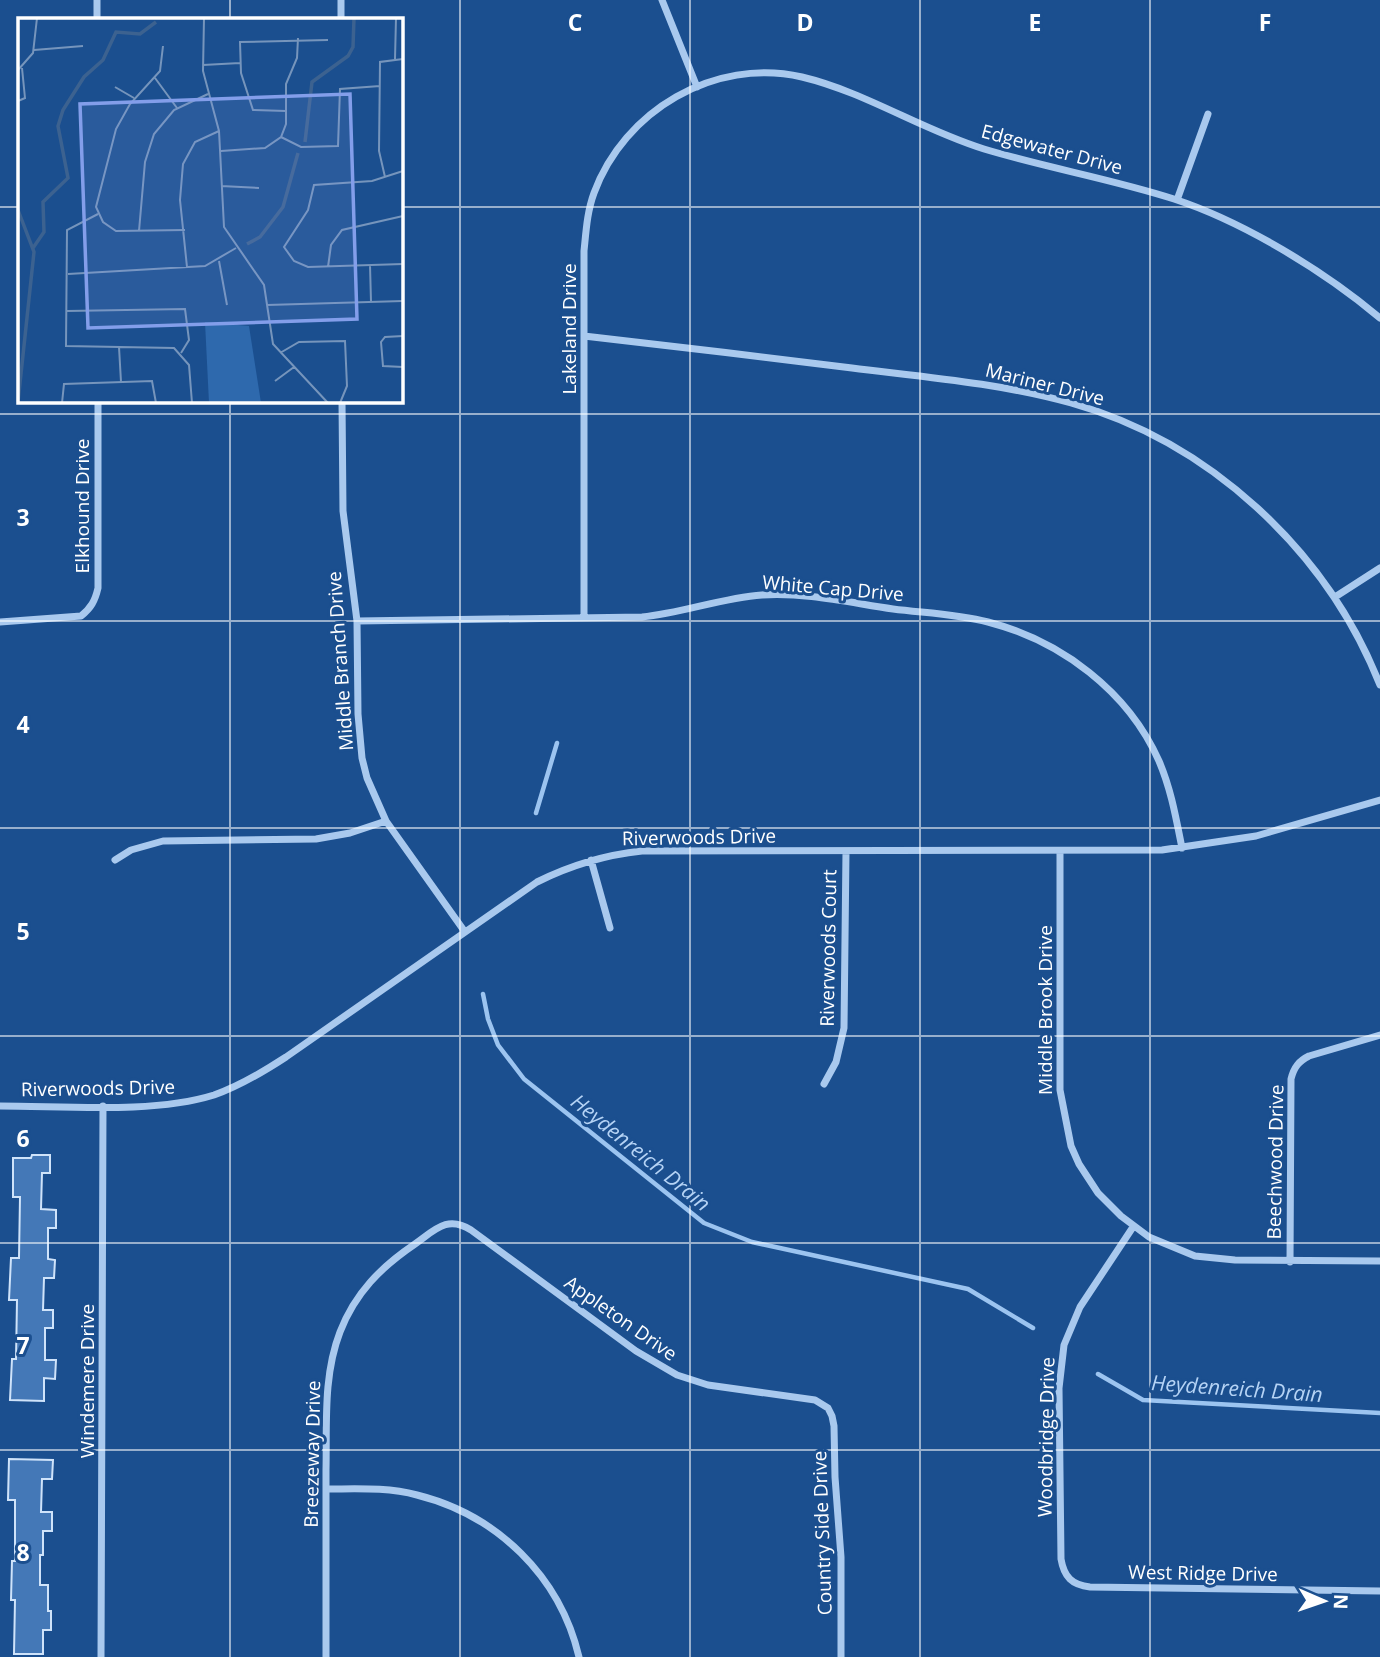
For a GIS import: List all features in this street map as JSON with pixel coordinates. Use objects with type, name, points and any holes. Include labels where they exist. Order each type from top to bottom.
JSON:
[{"type":"street","points":[[97,0],[97,18]]},
{"type":"street","points":[[341,0],[341,18]]},
{"type":"street","points":[[662,0],[697,87]]},
{"type":"street","name":"Edgewater Drive","points":[[697,87],[744,75],[798,76],[833,87],[979,147],[1177,200],[1231,223],[1288,254],[1348,293],[1380,318]]},
{"type":"street","name":"Lakeland Drive","points":[[584,617],[586,232],[593,195],[622,142],[649,115],[679,94],[697,87]]},
{"type":"street","points":[[1177,200],[1208,114]]},
{"type":"street","name":"Mariner Drive","points":[[584,336],[976,383],[1040,395],[1098,412],[1176,448],[1232,487],[1286,535],[1335,597],[1367,652],[1380,685]]},
{"type":"street","name":"Elkhound Drive","points":[[0,622],[81,616],[96,600],[98,402]]},
{"type":"street","name":"Middle Branch Drive","points":[[342,402],[343,511],[357,621],[358,714],[362,758],[367,778],[386,821],[465,932]]},
{"type":"street","points":[[1335,597],[1380,568]]},
{"type":"street","name":"White Cap Drive","points":[[357,621],[665,615],[731,599],[766,595],[986,621],[1027,635],[1067,655],[1102,683],[1132,717],[1152,748],[1166,778],[1182,848]]},
{"type":"street","name":"Riverwoods Drive","points":[[0,1106],[156,1105],[214,1095],[252,1079],[537,882],[592,860],[642,851],[1143,851],[1182,848],[1256,836],[1380,800]]},
{"type":"street","points":[[115,860],[131,850],[163,841],[316,839],[350,833],[386,821]]},
{"type":"street","name":"Middle Brook Drive","points":[[1060,851],[1059,1070],[1066,1127],[1079,1164],[1088,1180],[1109,1205],[1133,1227],[1161,1243],[1195,1256],[1290,1262],[1380,1261]]},
{"type":"street","name":"Riverwoods Court","points":[[824,1084],[839,1054],[844,1028],[846,852]]},
{"type":"street","points":[[592,860],[610,928]]},
{"type":"street","name":"Beechwood Drive","points":[[1290,1262],[1291,1079],[1297,1065],[1309,1056],[1380,1035]]},
{"type":"street","name":"Windemere Drive","points":[[102,1657],[103,1106]]},
{"type":"street","name":"Appleton Drive","points":[[454,1223],[471,1230],[636,1351],[677,1375],[708,1385],[815,1400],[828,1408]]},
{"type":"street","name":"Breezeway Drive","points":[[326,1657],[328,1387],[335,1346],[345,1322],[368,1283],[380,1270],[440,1227],[454,1223]]},
{"type":"street","name":"Woodbridge Drive","points":[[1070,1581],[1062,1568],[1061,1559],[1060,1365],[1067,1336],[1080,1307],[1133,1227]]},
{"type":"street","name":"Country Side Drive","points":[[828,1408],[834,1426],[835,1477],[841,1534],[841,1657]]},
{"type":"street","points":[[326,1489],[372,1489],[417,1495],[459,1510],[498,1533],[516,1546],[547,1583],[568,1623],[579,1657]]},
{"type":"street","name":"West Ridge Drive","points":[[1070,1581],[1090,1587],[1380,1591]]},
{"type":"building","points":[[32,1155],[50,1155],[50,1173],[42,1173],[41,1209],[56,1210],[56,1228],[48,1228],[48,1259],[55,1260],[54,1278],[44,1278],[43,1310],[53,1310],[53,1328],[45,1328],[45,1360],[56,1360],[55,1379],[44,1378],[44,1401],[10,1400],[12,1359],[16,1359],[17,1300],[9,1300],[11,1258],[19,1258],[20,1197],[13,1197],[13,1158],[31,1158]]},
{"type":"building","points":[[9,1459],[53,1460],[52,1479],[42,1479],[41,1512],[52,1512],[52,1531],[43,1531],[43,1555],[40,1555],[40,1585],[48,1585],[48,1611],[51,1611],[51,1630],[43,1630],[43,1654],[14,1654],[15,1600],[11,1600],[12,1561],[15,1561],[15,1500],[8,1500]]},
{"type":"waterway","name":"Heydenreich Drain","points":[[536,813],[557,743]]},
{"type":"waterway","name":"Heydenreich Drain","points":[[483,994],[488,1019],[498,1045],[524,1079],[704,1223],[752,1242],[968,1289],[1033,1328]]},
{"type":"waterway","name":"Heydenreich Drain","points":[[1098,1374],[1143,1400],[1380,1413]]}]
